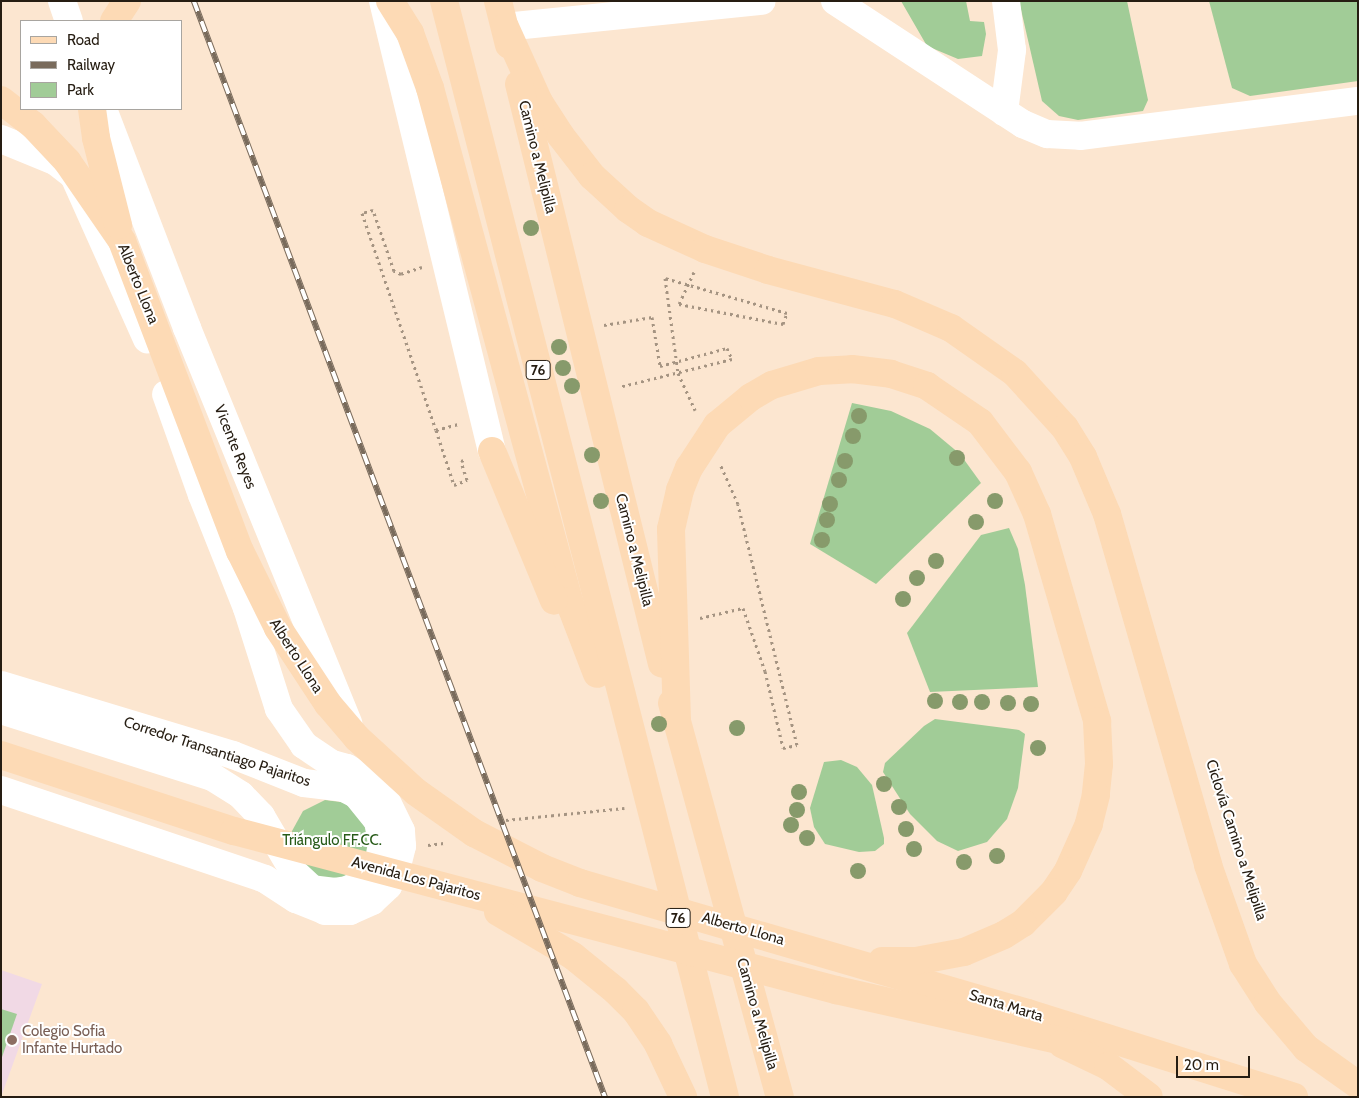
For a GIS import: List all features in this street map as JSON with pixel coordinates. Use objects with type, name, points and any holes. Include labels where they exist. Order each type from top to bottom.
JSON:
[{"type":"main road","points":[[115,20],[127,1]]},
{"type":"main road","points":[[390,1],[410,33],[422,62],[466,217],[569,601],[597,674]]},
{"type":"main road","name":"76","points":[[444,1],[725,1097]]},
{"type":"main road","points":[[501,8],[539,102],[574,157],[609,194],[648,223],[706,248],[768,270],[895,304],[952,328],[1015,372],[1065,428],[1083,457],[1107,514],[1211,875],[1243,964],[1268,1003],[1300,1041],[1331,1068],[1358,1085]]},
{"type":"main road","name":"Camino a Melipilla","points":[[501,8],[677,721],[780,1097]]},
{"type":"main road","name":"Alberto Llona","points":[[1,100],[33,125],[67,161],[122,242],[256,587],[302,668],[356,738],[388,769],[444,814],[474,833],[542,868],[619,894],[837,956]]},
{"type":"main road","points":[[92,110],[96,138],[122,242]]},
{"type":"main road","points":[[677,721],[669,549],[680,490],[694,457],[717,425],[751,397],[772,385],[819,371],[852,368],[891,374],[927,386],[980,422],[1004,451],[1029,493],[1097,721],[1099,764],[1096,795],[1080,848],[1068,871],[1039,908],[1023,923],[984,944],[950,955],[890,962],[837,956]]},
{"type":"main road","points":[[492,451],[557,606],[632,739]]},
{"type":"main road","name":"Avenida Los Pajaritos","points":[[1,755],[192,819],[836,990]]},
{"type":"main road","points":[[435,884],[518,922],[596,973],[648,1027],[683,1097]]},
{"type":"main road","name":"Santa Marta","points":[[837,956],[1294,1097]]},
{"type":"main road","name":"Santa Marta","points":[[836,990],[1056,1041],[1174,1059]]},
{"type":"main road","points":[[1056,1041],[1108,1066],[1149,1097]]},
{"type":"street","points":[[62,1],[69,20]]},
{"type":"street","points":[[383,1],[492,451]]},
{"type":"street","points":[[501,8],[547,26],[762,1]]},
{"type":"street","points":[[835,1],[863,9],[1004,112],[1047,134],[1080,136],[1358,101]]},
{"type":"street","points":[[1004,112],[1012,50],[1006,1]]},
{"type":"street","name":"Vicente Reyes","points":[[103,110],[186,328],[372,782]]},
{"type":"street","name":"Alberto Llona","points":[[1,139],[55,161],[74,176],[151,348],[202,495],[248,608],[279,709],[304,745],[339,766]]},
{"type":"street","points":[[151,348],[161,355],[175,355],[184,345],[186,328]]},
{"type":"street","points":[[1,667],[265,754],[339,766],[372,782],[397,818],[402,846],[388,886],[372,901],[350,911],[325,911],[310,906],[265,879],[1,790]]},
{"type":"street","name":"Corredor Transantiago Pajaritos","points":[[1,685],[233,755],[304,783],[344,788],[366,804],[378,821],[382,844],[378,865],[367,880],[347,890],[335,892],[312,888],[294,872],[261,816],[241,795],[212,776],[1,710]]},
{"type":"path","points":[[698,416],[678,373],[665,278],[787,313],[783,324],[679,304],[706,248]]},
{"type":"path","points":[[579,329],[652,317],[660,366],[727,348],[732,359],[678,373]]},
{"type":"path","points":[[436,430],[454,485],[467,480],[460,461]]},
{"type":"path","points":[[672,627],[744,608],[765,671],[783,748],[797,745],[738,504],[718,460]]},
{"type":"path","points":[[502,820],[650,805]]},
{"type":"path","points":[[402,846],[437,845],[447,842]]},
{"type":"shaded area","name":"Colegio Sofia Infante Hurtado","points":[[1,970],[42,984],[1,1097]]},
{"type":"green space","points":[[901,1],[966,1],[970,21],[984,22],[986,34],[982,56],[958,59],[927,46]]},
{"type":"green space","points":[[1019,1],[1127,1],[1148,100],[1143,111],[1078,120],[1059,116],[1042,101]]},
{"type":"green space","points":[[1209,1],[1358,1],[1358,81],[1250,96],[1232,88]]},
{"type":"green space","points":[[852,403],[891,411],[930,429],[960,454],[981,483],[876,584],[810,544]]},
{"type":"green space","points":[[1009,528],[1018,549],[1025,585],[1038,687],[930,692],[907,633],[981,535]]},
{"type":"green space","points":[[935,719],[1019,730],[1025,734],[1018,788],[1007,819],[987,842],[958,851],[937,841],[910,814],[883,772],[885,763],[924,726]]},
{"type":"green space","points":[[841,760],[857,767],[872,785],[884,838],[884,844],[875,851],[859,852],[825,844],[814,827],[810,808],[824,762]]},
{"type":"green space","name":"Triángulo FF.CC.","points":[[325,800],[348,803],[366,817],[372,852],[350,878],[316,880],[290,843],[292,831],[303,811]]},
{"type":"green space","points":[[1,1009],[17,1014],[1,1060]]},
{"type":"railway","points":[[194,1],[605,1097]]},
{"type":"place","name":"Colegio Sofia Infante Hurtado","points":[[12,1040]]}]
